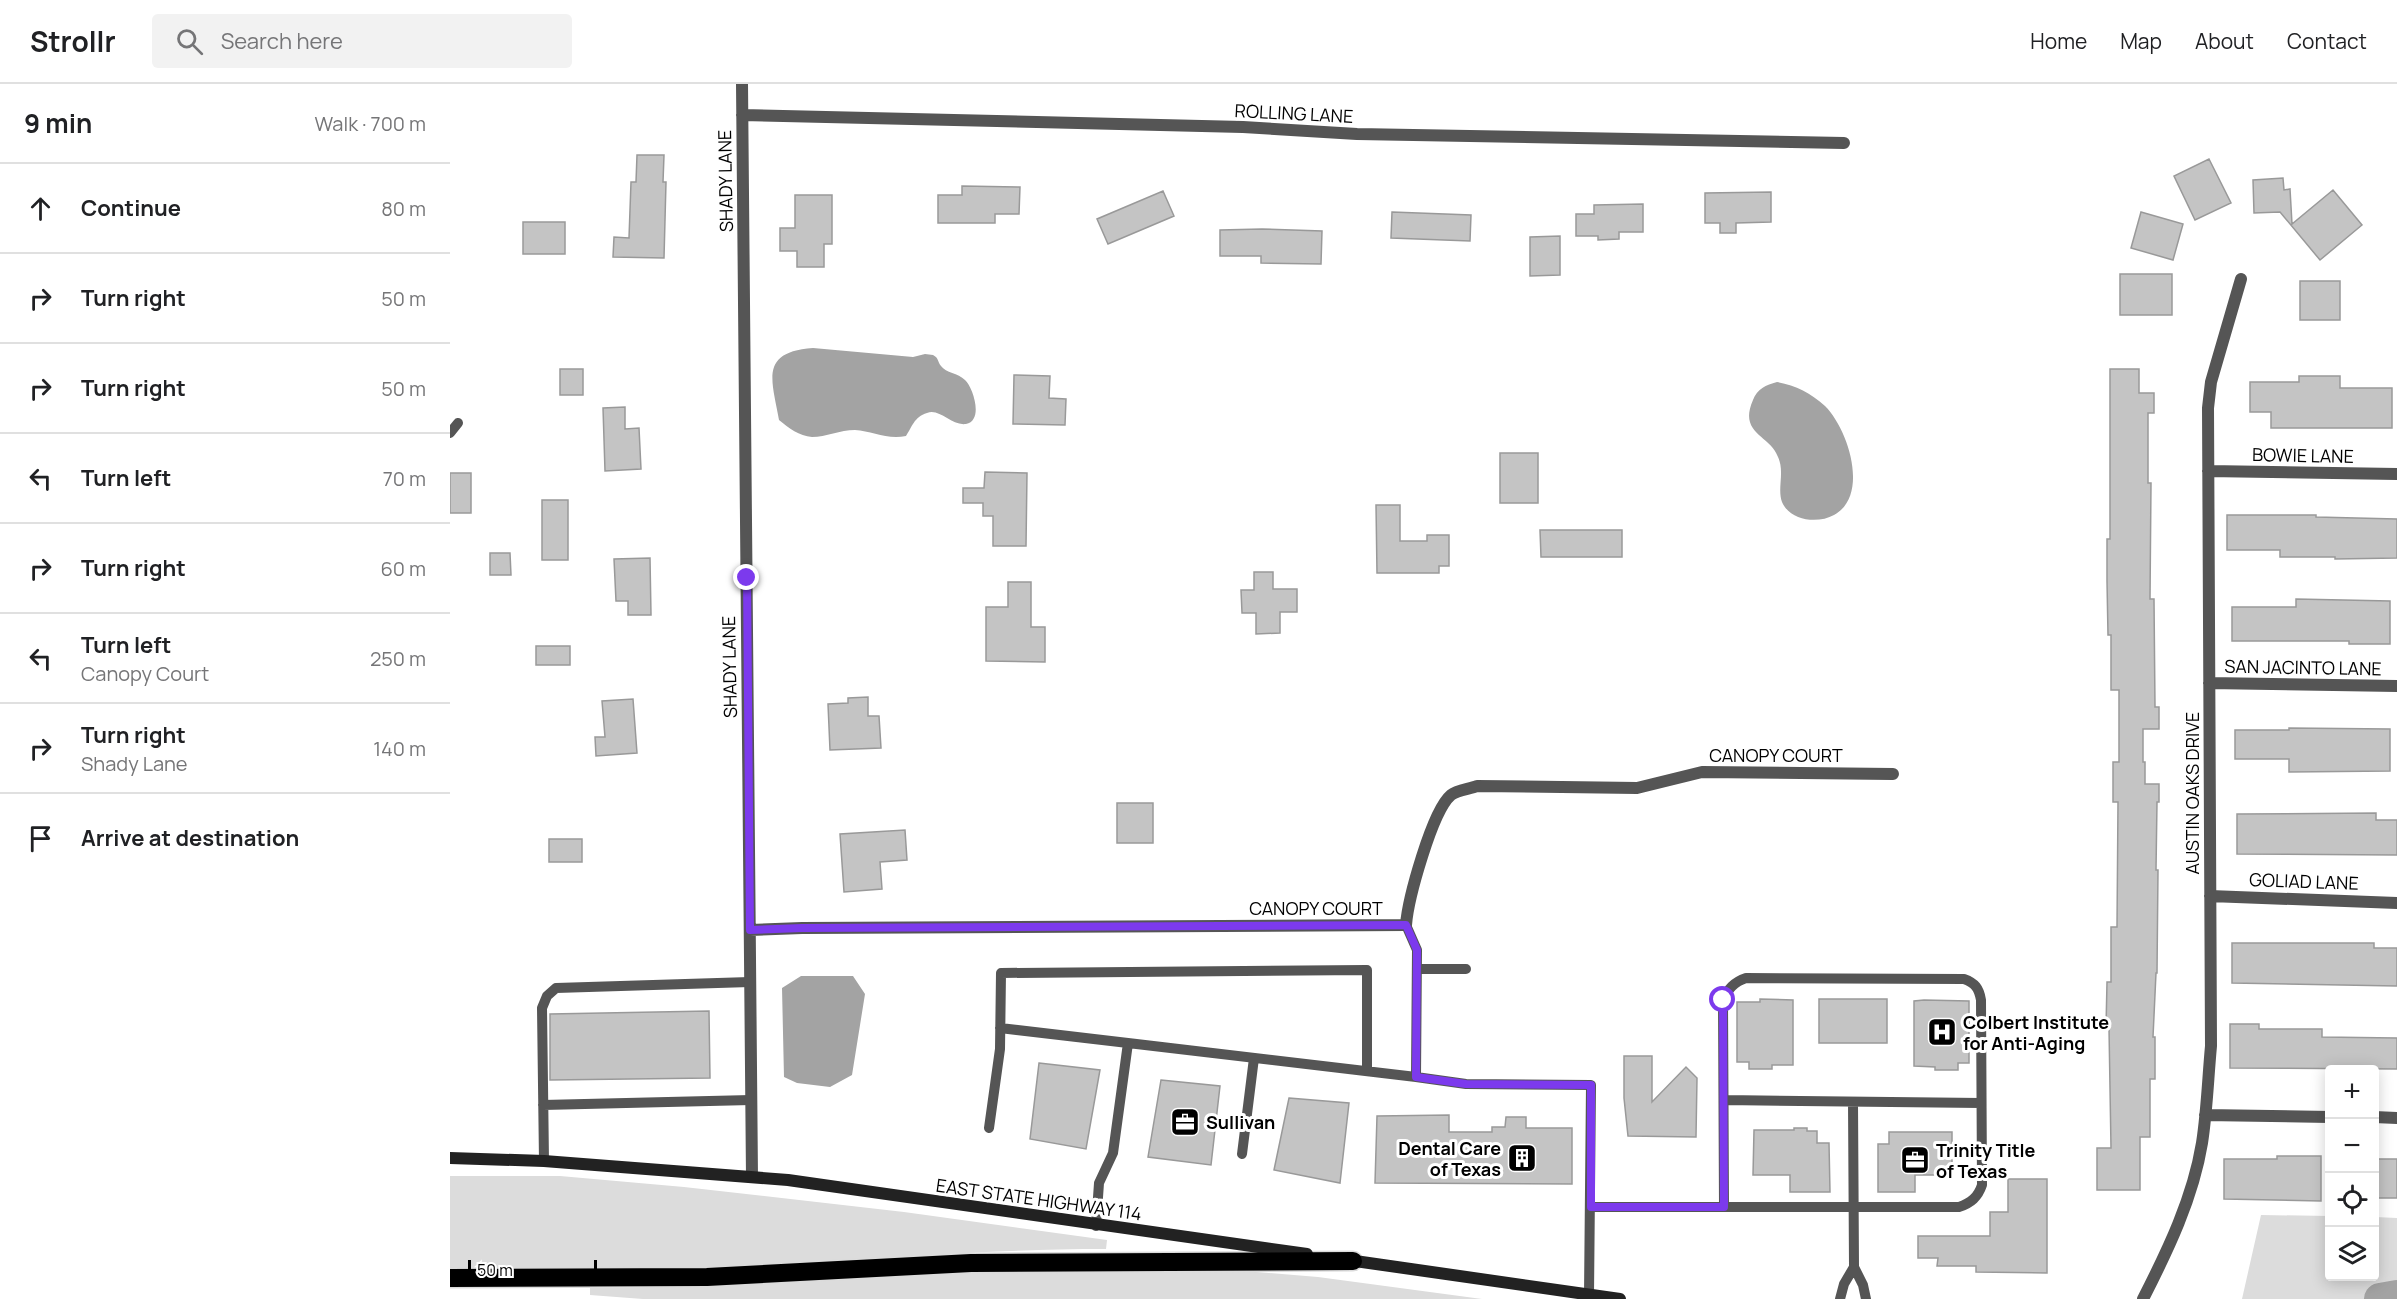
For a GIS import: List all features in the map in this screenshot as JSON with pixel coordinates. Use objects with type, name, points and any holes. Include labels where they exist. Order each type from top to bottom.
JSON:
[{"type":"highway","points":[[450,1278],[706,1277],[971,1263],[1353,1261]]},
{"type":"main road","name":"EAST STATE HIGHWAY 114","points":[[450,1158],[544,1161],[788,1180],[1096,1226],[1620,1299]]},
{"type":"street","name":"SHADY LANE","points":[[742,84],[752,1177]]},
{"type":"street","name":"ROLLING LANE","points":[[742,115],[1243,127],[1357,134],[1844,143]]},
{"type":"street","name":"AUSTIN OAKS DRIVE","points":[[2143,1299],[2179,1221],[2195,1175],[2205,1115],[2211,1046],[2208,408],[2211,382],[2241,279]]},
{"type":"street","name":"BOWIE LANE","points":[[2208,471],[2397,474]]},
{"type":"street","name":"SAN JACINTO LANE","points":[[2209,683],[2397,686]]},
{"type":"street","name":"CANOPY COURT","points":[[750,930],[1406,925],[1408,906],[1438,811],[1452,794],[1477,786],[1637,788],[1702,772],[1893,774]]},
{"type":"street","name":"GOLIAD LANE","points":[[2210,896],[2397,903]]},
{"type":"street","points":[[2205,1115],[2325,1117]]},
{"type":"street","points":[[2379,1118],[2397,1118]]},
{"type":"lane","points":[[450,433],[458,423]]},
{"type":"lane","points":[[1406,925],[1417,950],[1416,1077]]},
{"type":"lane","points":[[1417,969],[1466,969]]},
{"type":"lane","points":[[989,1128],[1000,1049],[1001,973],[1367,970],[1367,1071]]},
{"type":"lane","points":[[1591,1207],[1853,1208],[1959,1207],[1969,1203],[1979,1194],[1982,1185],[1979,990],[1973,982],[1952,979],[1746,978],[1738,981],[1727,992],[1723,1000],[1724,1207]]},
{"type":"lane","points":[[544,1161],[542,1008],[547,996],[556,988],[750,982]]},
{"type":"lane","points":[[1000,1028],[1466,1084],[1591,1085],[1589,1295]]},
{"type":"lane","points":[[1096,1226],[1099,1183],[1113,1153],[1128,1043]]},
{"type":"lane","points":[[1242,1154],[1254,1058]]},
{"type":"lane","points":[[543,1105],[751,1100]]},
{"type":"lane","points":[[1724,1100],[1981,1103]]},
{"type":"lane","points":[[1853,1102],[1854,1267],[1863,1285],[1866,1299]]},
{"type":"lane","points":[[1840,1299],[1844,1284],[1854,1267]]},
{"type":"shaded area","points":[[813,348],[913,357],[933,355],[943,368],[962,378],[968,384],[974,396],[975,417],[971,422],[961,424],[936,413],[927,413],[916,420],[906,436],[899,437],[855,430],[817,437],[798,433],[779,420],[772,381],[773,370],[784,355]]},
{"type":"shaded area","points":[[1777,382],[1802,390],[1825,406],[1841,430],[1847,445],[1852,462],[1851,493],[1845,506],[1828,518],[1805,519],[1791,513],[1786,508],[1780,491],[1781,468],[1778,457],[1752,427],[1749,420],[1749,411],[1759,390]]},
{"type":"shaded area","points":[[801,976],[853,976],[865,994],[852,1075],[830,1087],[797,1083],[784,1077],[782,988]]},
{"type":"shaded area","points":[[450,1176],[560,1176],[684,1187],[904,1212],[1107,1240],[1106,1249],[969,1253],[669,1269],[559,1272],[450,1271]]},
{"type":"shaded area","points":[[2261,1215],[2325,1216],[2325,1281],[2379,1281],[2379,1217],[2397,1218],[2397,1299],[2242,1299]]},
{"type":"shaded area","points":[[1195,1267],[1318,1277],[1482,1299],[643,1299],[590,1295],[590,1288],[651,1287],[904,1272]]},
{"type":"building","points":[[637,155],[664,155],[663,182],[666,182],[664,258],[613,257],[614,237],[629,238],[631,182],[636,182]]},
{"type":"building","points":[[2209,159],[2231,203],[2195,220],[2174,176]]},
{"type":"building","points":[[2283,178],[2284,190],[2290,189],[2292,224],[2333,190],[2362,225],[2320,260],[2280,212],[2254,213],[2253,180]]},
{"type":"building","points":[[962,186],[1020,187],[1019,214],[995,214],[995,223],[938,223],[938,195],[962,195]]},
{"type":"building","points":[[1163,191],[1174,216],[1108,244],[1097,219]]},
{"type":"building","points":[[1771,192],[1771,222],[1736,223],[1736,233],[1720,233],[1720,223],[1705,223],[1705,193]]},
{"type":"building","points":[[795,195],[832,195],[832,244],[824,244],[824,267],[797,267],[797,251],[780,251],[780,228],[795,228]]},
{"type":"building","points":[[1643,204],[1643,232],[1619,232],[1619,239],[1598,240],[1598,236],[1576,236],[1576,214],[1594,214],[1594,205]]},
{"type":"building","points":[[1392,212],[1471,215],[1470,241],[1391,238]]},
{"type":"building","points":[[2141,212],[2183,224],[2173,260],[2131,248]]},
{"type":"building","points":[[523,222],[565,222],[565,254],[523,254]]},
{"type":"building","points":[[1220,230],[1322,231],[1321,264],[1261,263],[1261,256],[1220,256]]},
{"type":"building","points":[[1560,236],[1560,275],[1530,276],[1530,237]]},
{"type":"building","points":[[2120,274],[2172,274],[2172,315],[2120,315]]},
{"type":"building","points":[[2300,281],[2340,281],[2340,320],[2300,320]]},
{"type":"building","points":[[560,369],[583,369],[583,395],[560,395]]},
{"type":"building","points":[[2110,369],[2139,369],[2139,393],[2154,393],[2154,413],[2148,413],[2148,483],[2151,483],[2150,599],[2154,599],[2155,707],[2159,707],[2159,729],[2143,729],[2143,762],[2145,762],[2145,784],[2159,784],[2156,870],[2158,870],[2157,973],[2153,1037],[2155,1037],[2155,1079],[2150,1079],[2150,1137],[2140,1137],[2140,1190],[2097,1190],[2097,1148],[2111,1148],[2109,1028],[2106,1028],[2107,982],[2111,982],[2111,927],[2117,927],[2118,802],[2113,802],[2113,762],[2119,762],[2119,690],[2111,690],[2111,635],[2108,635],[2107,581],[2107,539],[2110,539]]},
{"type":"building","points":[[1014,375],[1050,376],[1049,398],[1066,399],[1065,425],[1013,424]]},
{"type":"building","points":[[2299,376],[2340,376],[2340,388],[2392,388],[2392,428],[2271,428],[2271,412],[2250,412],[2250,382],[2299,382]]},
{"type":"building","points":[[625,407],[625,429],[639,428],[641,469],[605,471],[603,408]]},
{"type":"building","points":[[1500,453],[1538,453],[1538,503],[1500,503]]},
{"type":"building","points":[[985,472],[1027,473],[1026,546],[993,546],[993,516],[983,516],[983,503],[963,503],[963,488],[984,488]]},
{"type":"building","points":[[450,473],[471,473],[471,513],[450,513]]},
{"type":"building","points":[[542,500],[568,500],[568,560],[542,560]]},
{"type":"building","points":[[1376,505],[1400,505],[1400,541],[1427,541],[1427,535],[1449,535],[1449,566],[1439,566],[1439,573],[1377,573]]},
{"type":"building","points":[[2227,515],[2316,515],[2316,517],[2397,519],[2397,558],[2280,557],[2280,550],[2227,550]]},
{"type":"building","points":[[1540,530],[1622,530],[1622,557],[1541,557]]},
{"type":"building","points":[[490,553],[510,553],[511,575],[490,575]]},
{"type":"building","points":[[650,558],[651,615],[628,615],[628,601],[616,601],[614,559]]},
{"type":"building","points":[[1254,572],[1273,572],[1273,589],[1297,589],[1297,612],[1280,612],[1280,633],[1256,634],[1256,613],[1242,613],[1241,590],[1254,590]]},
{"type":"building","points":[[1008,582],[1031,582],[1031,627],[1045,627],[1045,662],[986,661],[986,607],[1008,607]]},
{"type":"building","points":[[2296,599],[2390,601],[2390,644],[2349,644],[2349,641],[2232,641],[2232,607],[2296,607]]},
{"type":"building","points":[[536,646],[570,646],[570,665],[536,665]]},
{"type":"building","points":[[868,697],[868,716],[879,716],[881,748],[830,750],[828,704],[848,703],[848,698]]},
{"type":"building","points":[[633,699],[637,753],[596,756],[595,737],[605,737],[602,701]]},
{"type":"building","points":[[2289,728],[2390,729],[2390,771],[2289,772],[2289,759],[2235,759],[2235,730],[2289,730]]},
{"type":"building","points":[[1117,803],[1153,803],[1153,843],[1117,843]]},
{"type":"building","points":[[2376,813],[2376,820],[2397,820],[2397,855],[2237,854],[2237,814]]},
{"type":"building","points":[[905,830],[907,860],[880,862],[882,889],[844,892],[840,834]]},
{"type":"building","points":[[549,839],[582,839],[582,862],[549,862]]},
{"type":"building","points":[[2232,943],[2374,943],[2374,948],[2397,948],[2397,986],[2232,983]]},
{"type":"building","points":[[1760,999],[1793,1000],[1793,1065],[1772,1065],[1772,1069],[1749,1069],[1749,1062],[1737,1062],[1737,1002],[1760,1002]]},
{"type":"building","points":[[1819,999],[1887,999],[1887,1043],[1819,1043]]},
{"type":"building","name":"Colbert Institute for Anti-Aging","points":[[1914,1001],[1969,1001],[1969,1063],[1958,1063],[1958,1070],[1935,1070],[1935,1067],[1914,1066]]},
{"type":"building","points":[[709,1011],[710,1078],[550,1080],[550,1014]]},
{"type":"building","points":[[2230,1024],[2259,1024],[2259,1029],[2322,1029],[2322,1037],[2397,1038],[2397,1069],[2379,1069],[2379,1065],[2325,1065],[2325,1069],[2230,1068]]},
{"type":"building","points":[[1624,1056],[1652,1056],[1652,1102],[1686,1067],[1697,1078],[1696,1137],[1628,1136],[1624,1098]]},
{"type":"building","points":[[1039,1063],[1100,1070],[1086,1149],[1030,1139]]},
{"type":"building","name":"Sullivan","points":[[1161,1080],[1220,1086],[1211,1165],[1148,1157]]},
{"type":"building","points":[[1289,1098],[1349,1103],[1340,1183],[1274,1170]]},
{"type":"building","points":[[1449,1115],[1449,1132],[1492,1132],[1492,1127],[1505,1127],[1506,1117],[1526,1117],[1526,1128],[1572,1128],[1572,1184],[1375,1183],[1377,1116]]},
{"type":"building","points":[[1794,1128],[1817,1131],[1817,1143],[1829,1143],[1830,1192],[1790,1192],[1790,1175],[1753,1175],[1754,1130],[1794,1130]]},
{"type":"building","name":"Trinity Title of Texas","points":[[1889,1132],[1952,1132],[1952,1175],[1915,1175],[1915,1192],[1878,1192],[1878,1144],[1889,1144]]},
{"type":"building","points":[[2277,1156],[2321,1156],[2321,1201],[2224,1199],[2224,1159],[2277,1159]]},
{"type":"building","points":[[2379,1159],[2397,1159],[2397,1198],[2379,1198]]},
{"type":"building","points":[[2008,1179],[2047,1179],[2047,1273],[1976,1272],[1976,1266],[1937,1266],[1938,1258],[1918,1258],[1918,1236],[1990,1236],[1990,1212],[2008,1212]]},
{"type":"waterway","points":[[2380,1299],[2397,1296]]},
{"type":"place","name":"Colbert Institute for Anti-Aging","points":[[1942,1032]]},
{"type":"place","name":"Sullivan","points":[[1185,1122]]},
{"type":"place","name":"Dental Care of Texas","points":[[1522,1158]]},
{"type":"place","name":"Trinity Title of Texas","points":[[1915,1160]]},
{"type":"route","points":[[747,578],[750,930],[1406,925],[1417,950],[1416,1077],[1466,1084],[1591,1085],[1591,1207],[1724,1207],[1723,1000]]}]
